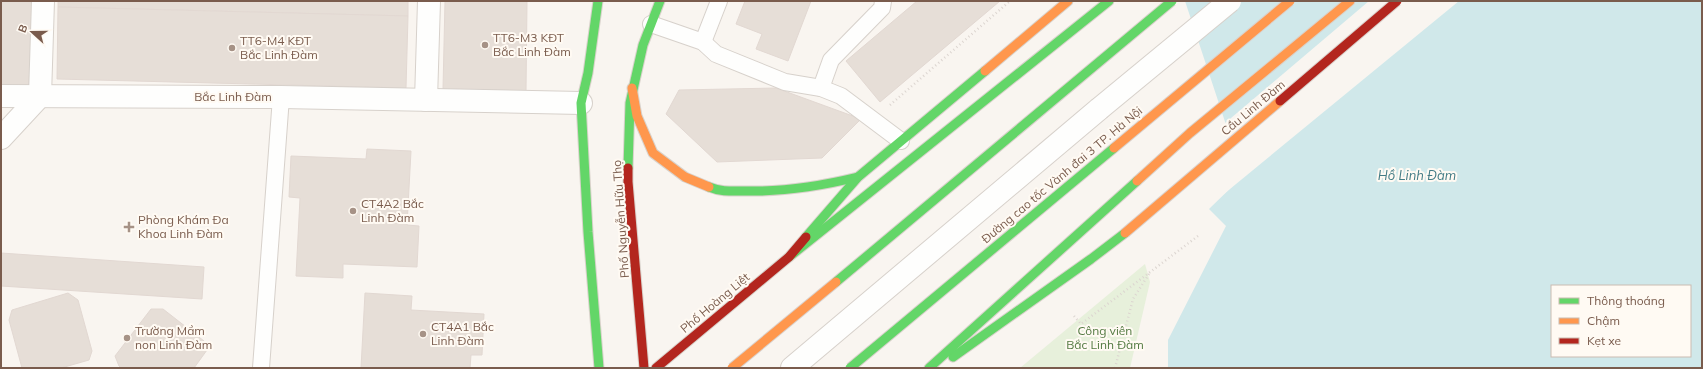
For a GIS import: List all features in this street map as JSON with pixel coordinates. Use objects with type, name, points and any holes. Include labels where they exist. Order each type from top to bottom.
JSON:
[{"type":"main road","points":[[598,1],[588,73],[581,103],[589,240],[599,368]]},
{"type":"main road","name":"Phố Nguyễn Hữu Thọ","points":[[644,368],[628,182],[630,103],[632,88],[643,45],[660,1]]},
{"type":"main road","points":[[789,257],[858,177],[1068,1]]},
{"type":"main road","points":[[789,257],[1108,1]]},
{"type":"main road","points":[[732,368],[1172,1]]},
{"type":"main road","name":"Đường cao tốc Vành đai 3 TP. Hà Nội","points":[[850,368],[1290,1]]},
{"type":"main road","points":[[929,368],[1190,133],[1350,1]]},
{"type":"main road","name":"Cầu Linh Đàm","points":[[937,368],[1091,259],[1125,233],[1397,1]]},
{"type":"main road","points":[[632,88],[637,116],[653,153],[685,177],[719,191],[773,192],[826,185],[858,177]]},
{"type":"main road","name":"Phố Hoàng Liệt","points":[[656,368],[789,257]]},
{"type":"street","points":[[1,138],[40,96],[43,1]]},
{"type":"street","points":[[426,100],[430,1]]},
{"type":"street","points":[[792,368],[1099,109],[1230,1]]},
{"type":"street","name":"Bắc Linh Đàm","points":[[1,96],[280,97],[581,103]]},
{"type":"lane","points":[[702,42],[719,1]]},
{"type":"lane","points":[[821,88],[832,60],[882,8],[883,1]]},
{"type":"lane","points":[[651,24],[702,42],[716,54],[785,82],[821,88],[840,96],[901,141]]},
{"type":"lane","points":[[260,368],[280,97]]},
{"type":"path","points":[[877,123],[888,108],[1010,1]]},
{"type":"path","points":[[1074,316],[1081,324],[1198,236]]},
{"type":"path","points":[[1115,368],[1133,299],[1150,272]]},
{"type":"green space","name":"Công viên Bắc Linh Đàm","points":[[1145,264],[1150,282],[1130,368],[1020,368]]},
{"type":"water","name":"Hồ Linh Đàm","points":[[1185,1],[1702,1],[1702,368],[1168,368],[1168,340],[1226,226],[1209,209],[1243,176]]},
{"type":"pier","points":[[1369,1],[1459,1],[1208,207],[1240,175],[1224,124]]},
{"type":"building","points":[[1,1],[33,1],[29,87],[1,86]]},
{"type":"building","points":[[58,1],[408,1],[408,16],[58,7]]},
{"type":"building","name":"TT6-M3 KĐT Bắc Linh Đàm","points":[[445,1],[527,1],[526,91],[443,89]]},
{"type":"building","points":[[745,1],[811,1],[788,61],[756,49],[762,34],[736,24]]},
{"type":"building","points":[[917,1],[1000,1],[880,102],[846,61]]},
{"type":"building","name":"TT6-M4 KĐT Bắc Linh Đàm","points":[[58,7],[408,16],[406,88],[57,79]]},
{"type":"building","points":[[776,88],[861,119],[822,158],[717,162],[666,114],[679,90]]},
{"type":"building","name":"CT4A2 Bắc Linh Đàm","points":[[367,149],[411,151],[407,225],[419,226],[417,267],[343,264],[343,278],[296,276],[300,198],[289,197],[291,156],[366,159]]},
{"type":"building","points":[[1,253],[204,267],[202,299],[1,286]]},
{"type":"building","points":[[68,293],[78,300],[92,351],[89,360],[61,368],[22,368],[9,320],[12,310]]},
{"type":"building","name":"CT4A1 Bắc Linh Đàm","points":[[365,293],[412,296],[411,310],[484,314],[482,355],[471,355],[470,368],[361,368]]},
{"type":"building","points":[[151,309],[163,309],[204,341],[207,350],[194,368],[121,368],[119,366],[115,356]]},
{"type":"traffic: fast","points":[[598,1],[588,73],[581,103],[588,232],[599,368]]},
{"type":"traffic: fast","points":[[628,168],[630,103],[643,45],[660,1]]},
{"type":"traffic: fast","points":[[789,257],[1109,1]]},
{"type":"traffic: fast","points":[[836,282],[1172,1]]},
{"type":"traffic: fast","points":[[806,237],[858,177],[985,71]]},
{"type":"traffic: fast","points":[[850,368],[1114,148]]},
{"type":"traffic: fast","points":[[709,187],[727,191],[760,191],[816,186],[858,177]]},
{"type":"traffic: fast","points":[[929,368],[1137,181]]},
{"type":"traffic: fast","points":[[953,357],[1091,259],[1125,233]]},
{"type":"traffic: slow","points":[[985,71],[1068,1]]},
{"type":"traffic: slow","points":[[1114,148],[1290,1]]},
{"type":"traffic: slow","points":[[1137,181],[1190,133],[1350,1]]},
{"type":"traffic: slow","points":[[632,88],[637,116],[653,153],[685,177],[709,187]]},
{"type":"traffic: slow","points":[[1125,233],[1280,101]]},
{"type":"traffic: slow","points":[[732,368],[836,282]]},
{"type":"traffic: jam","points":[[1280,101],[1397,1]]},
{"type":"traffic: jam","points":[[628,168],[644,368]]},
{"type":"traffic: jam","points":[[656,368],[789,257],[806,237]]},
{"type":"place","name":"TT6-M3 KĐT Bắc Linh Đàm","points":[[485,45]]},
{"type":"place","name":"TT6-M4 KĐT Bắc Linh Đàm","points":[[232,48]]},
{"type":"place","name":"CT4A2 Bắc Linh Đàm","points":[[353,211]]},
{"type":"place","name":"Phòng Khám Đa Khoa Linh Đàm","points":[[129,227]]},
{"type":"place","name":"CT4A1 Bắc Linh Đàm","points":[[423,334]]},
{"type":"place","name":"Trường Mầm non Linh Đàm","points":[[127,338]]}]
